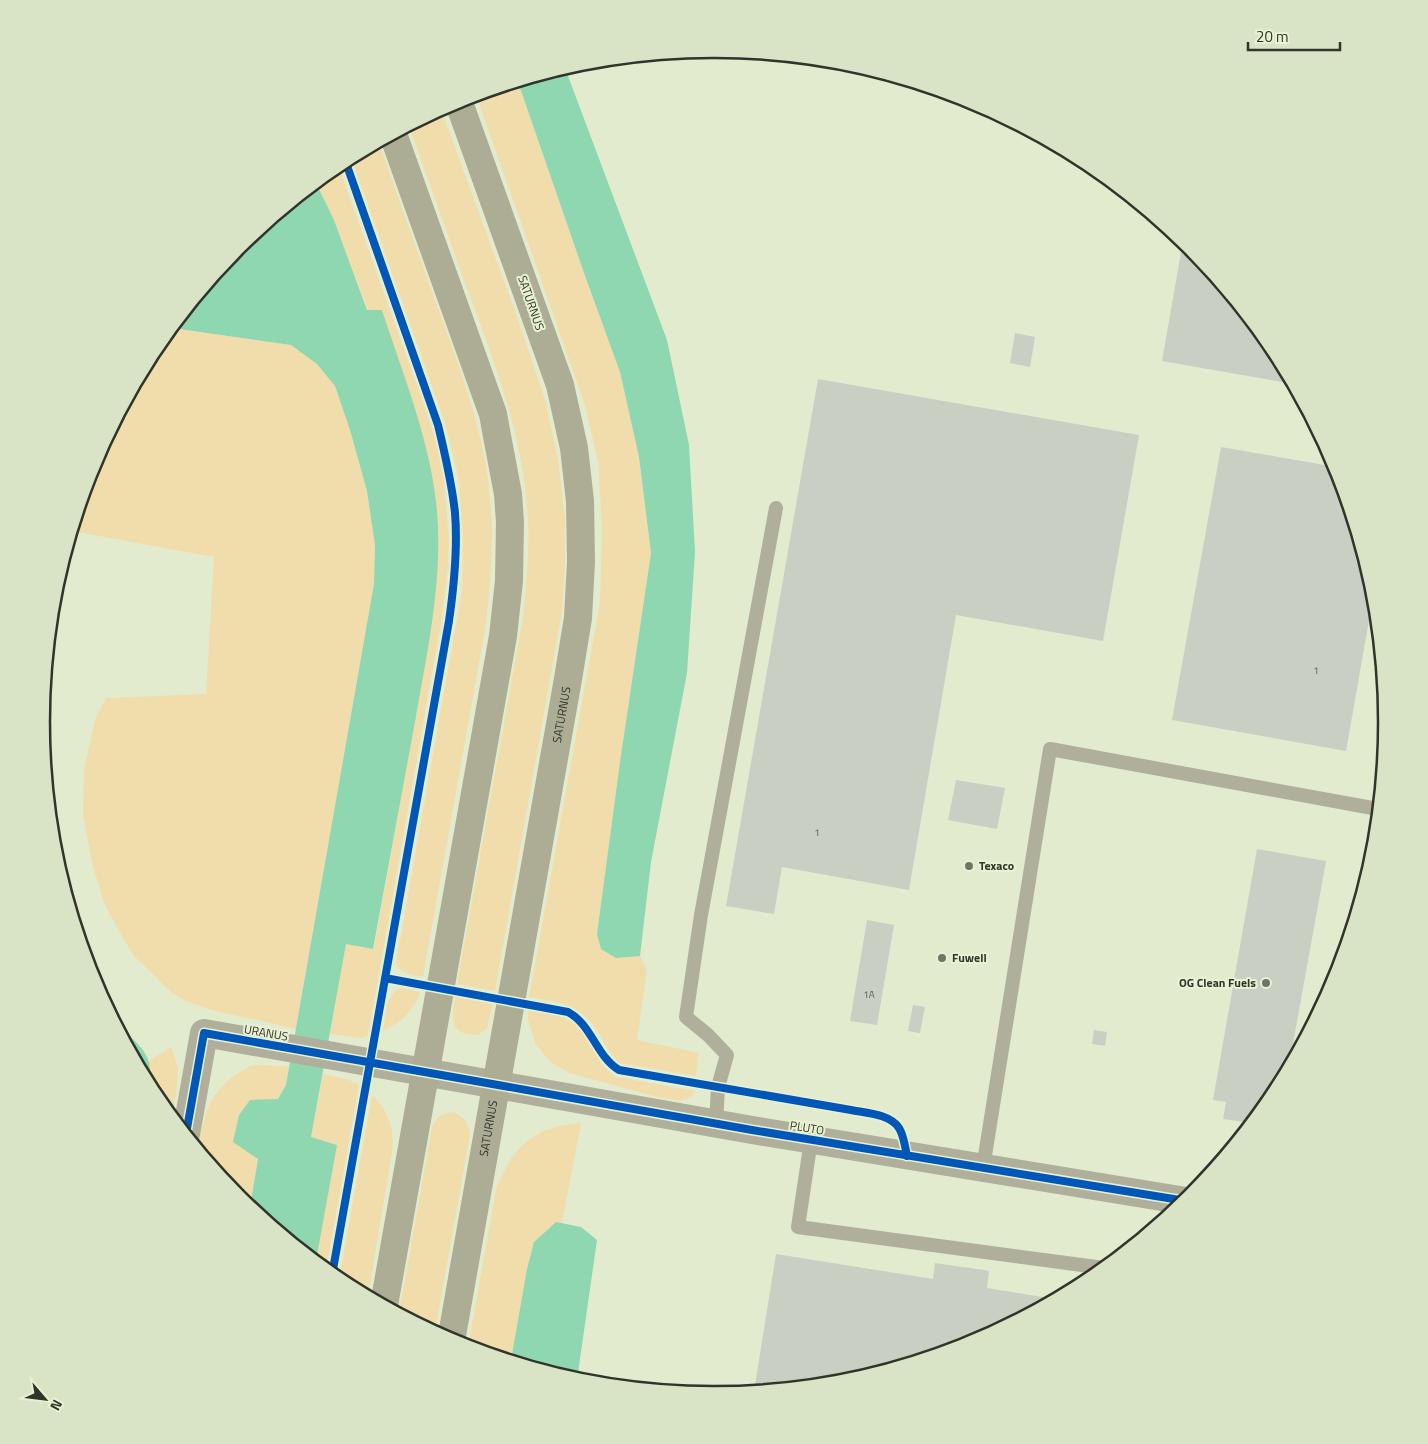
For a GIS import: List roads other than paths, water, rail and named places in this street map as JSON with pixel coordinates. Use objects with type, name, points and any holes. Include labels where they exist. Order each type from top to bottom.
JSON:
[{"type":"main road","name":"SATURNUS","points":[[452,1332],[578,618],[581,562],[580,502],[574,448],[560,385],[461,109]]},
{"type":"main road","points":[[385,1299],[503,636],[509,580],[510,522],[503,461],[493,414],[396,139]]},
{"type":"street","name":"URANUS","points":[[187,1126],[204,1033],[425,1072]]},
{"type":"street","name":"PLUTO","points":[[425,1072],[716,1124],[1176,1199]]},
{"type":"lane","points":[[716,1124],[718,1087],[727,1055],[708,1035],[686,1017],[701,915],[776,508]]},
{"type":"lane","points":[[983,1168],[1050,749],[1372,808]]},
{"type":"lane","points":[[811,1140],[798,1226],[1093,1267]]},
{"type":"place","name":"Texaco","points":[[969,866]]},
{"type":"place","name":"Fuwell","points":[[942,958]]},
{"type":"place","name":"OG Clean Fuels","points":[[1266,983]]}]
